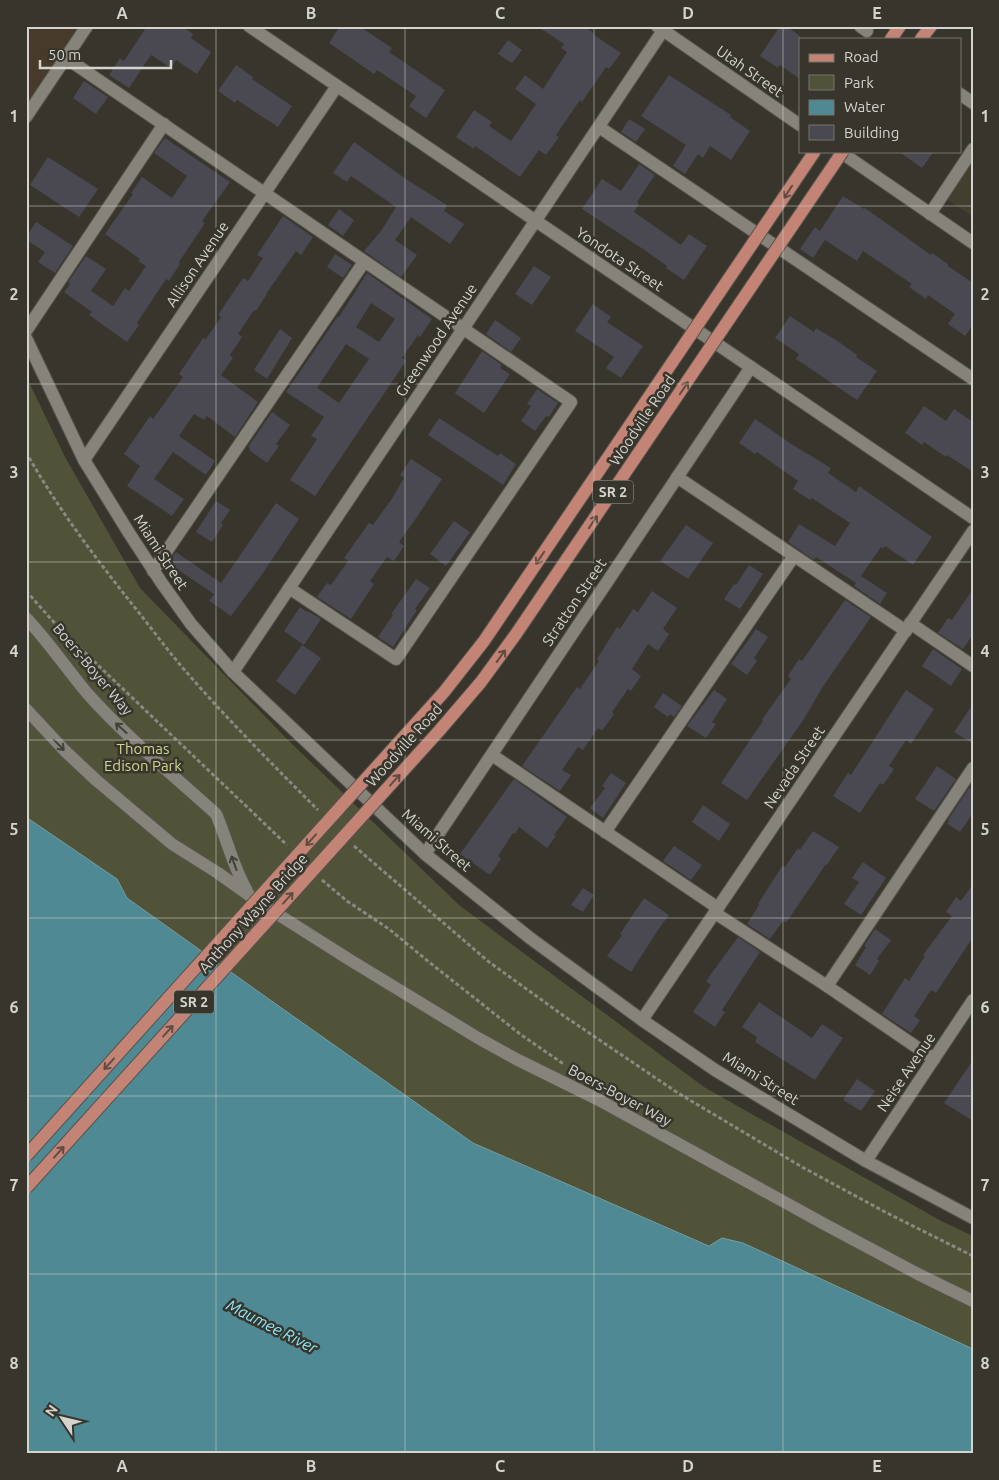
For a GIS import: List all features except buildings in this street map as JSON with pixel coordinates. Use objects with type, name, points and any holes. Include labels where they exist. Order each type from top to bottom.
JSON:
[{"type":"main road","points":[[892,38],[900,26]]},
{"type":"main road","points":[[922,38],[930,26]]},
{"type":"main road","name":"Woodville Road","points":[[344,803],[444,692],[484,641],[814,152]]},
{"type":"main road","name":"Woodville Road","points":[[362,816],[460,707],[506,648],[842,152]]},
{"type":"main road","name":"Anthony Wayne Bridge","points":[[26,1156],[344,803]]},
{"type":"main road","name":"Anthony Wayne Bridge","points":[[26,1188],[362,816]]},
{"type":"street","points":[[26,117],[87,26]]},
{"type":"street","name":"Yondota Street","points":[[248,26],[973,518]]},
{"type":"street","name":"Utah Street","points":[[662,28],[799,124]]},
{"type":"street","name":"Greenwood Avenue","points":[[233,672],[599,127],[662,28]]},
{"type":"street","points":[[66,58],[571,402],[396,659],[289,588]]},
{"type":"street","name":"Allison Avenue","points":[[84,460],[337,86]]},
{"type":"street","points":[[962,95],[973,103]]},
{"type":"street","points":[[26,332],[164,124]]},
{"type":"street","points":[[599,127],[973,379]]},
{"type":"street","points":[[930,214],[973,149]]},
{"type":"street","points":[[840,152],[973,243]]},
{"type":"street","points":[[153,571],[364,262]]},
{"type":"street","name":"Miami Street","points":[[26,338],[84,460],[153,571],[191,624],[233,672],[425,854],[530,938],[642,1020],[715,1070],[866,1161],[973,1218]]},
{"type":"street","name":"Stratton Street","points":[[425,854],[751,367]]},
{"type":"street","points":[[677,477],[794,556],[973,666]]},
{"type":"street","name":"Nevada Street","points":[[642,1020],[973,531]]},
{"type":"street","points":[[605,832],[794,556]]},
{"type":"street","name":"Boers-Boyer Way","points":[[26,618],[114,722],[216,814],[238,874],[247,891],[260,903]]},
{"type":"street","name":"Boers-Boyer Way","points":[[26,709],[65,751],[96,780],[172,844],[358,965],[478,1038],[599,1100],[843,1234],[973,1300]]},
{"type":"street","points":[[492,755],[934,1058]]},
{"type":"street","points":[[827,986],[973,768]]},
{"type":"street","name":"Neise Avenue","points":[[866,1161],[973,1000]]},
{"type":"path","points":[[26,591],[60,629],[289,847]]},
{"type":"path","points":[[321,879],[347,901],[390,929],[520,1034],[566,1066]]},
{"type":"shaded area","points":[[26,26],[96,26],[26,125]]},
{"type":"shaded area","points":[[973,149],[973,217],[942,196]]},
{"type":"green space","name":"Thomas Edison Park","points":[[26,376],[65,457],[140,588],[288,740],[459,905],[704,1087],[943,1222],[973,1236],[973,1349],[743,1243],[722,1238],[710,1246],[473,1143],[127,898],[117,879],[26,817]]},
{"type":"water","name":"Maumee River","points":[[26,817],[117,879],[127,898],[473,1143],[709,1246],[722,1238],[743,1243],[973,1349],[973,1454],[26,1454]]}]
